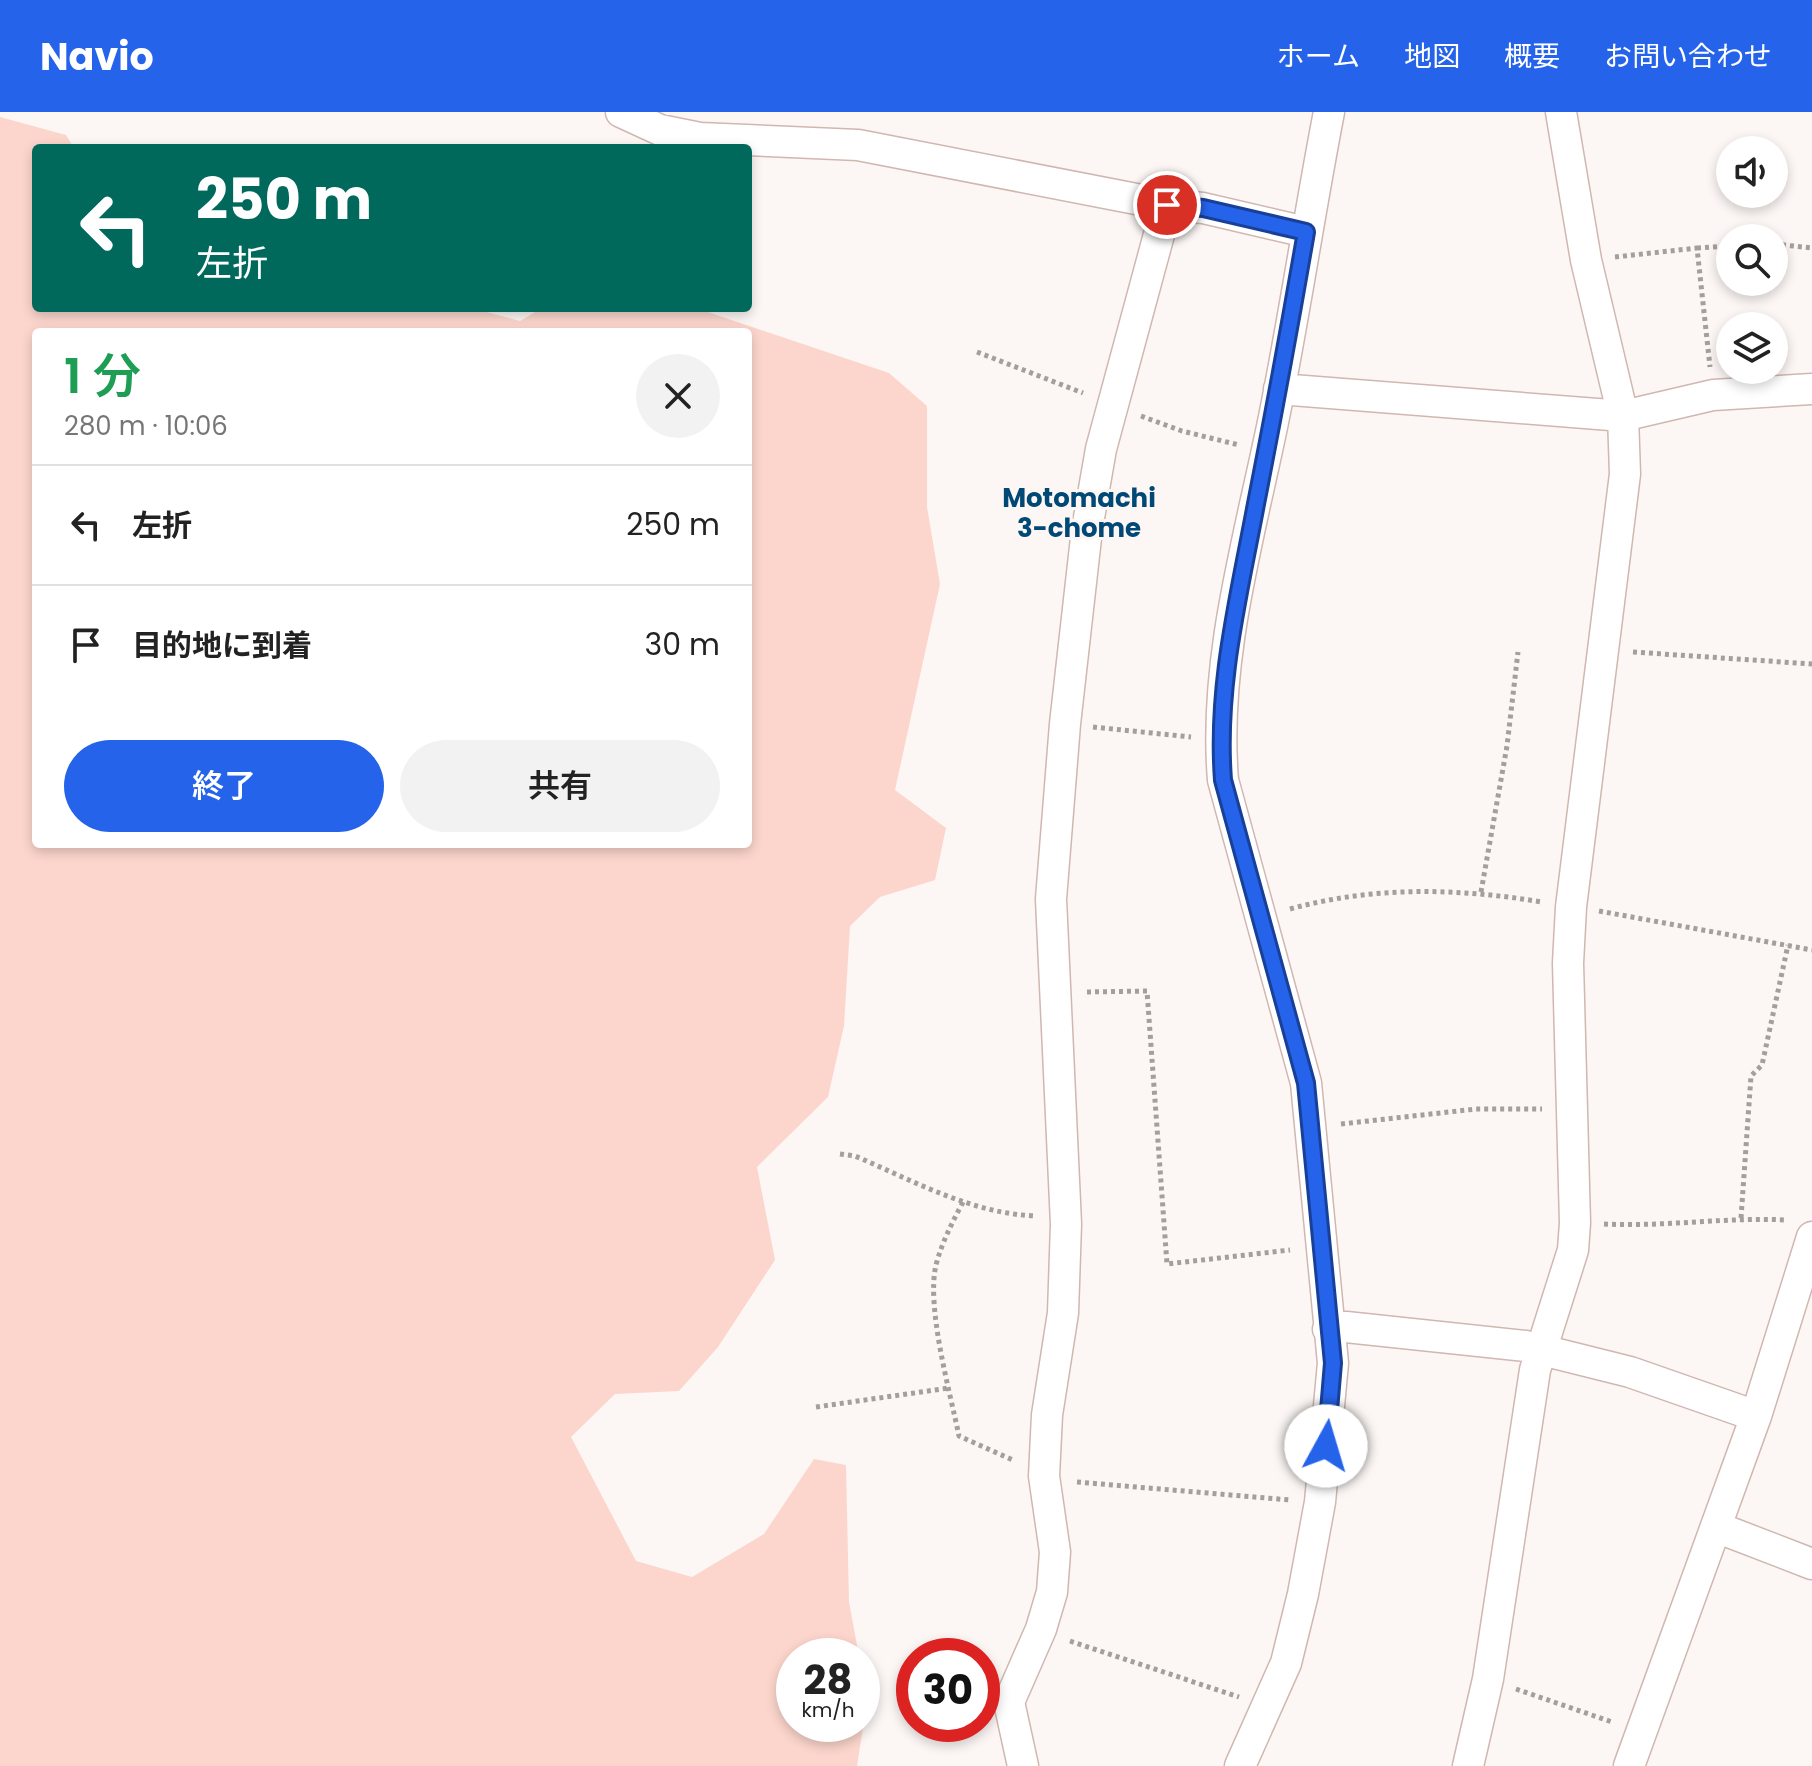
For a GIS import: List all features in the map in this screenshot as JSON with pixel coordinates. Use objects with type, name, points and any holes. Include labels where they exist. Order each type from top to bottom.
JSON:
[{"type":"street","points":[[621,112],[660,130],[700,138],[858,145],[1167,205],[1203,208],[1306,232]]},
{"type":"street","points":[[1240,1766],[1286,1663],[1303,1594],[1320,1502],[1333,1363],[1319,1247],[1306,1083],[1223,780],[1220,740],[1223,672],[1329,112]]},
{"type":"street","points":[[1468,1766],[1488,1679],[1535,1370],[1573,1250],[1575,1223],[1568,963],[1571,907],[1625,474],[1623,416],[1586,260],[1561,112]]},
{"type":"street","points":[[1023,1766],[1009,1702],[1041,1629],[1052,1592],[1055,1552],[1044,1476],[1047,1415],[1063,1313],[1066,1217],[1051,899],[1065,724],[1087,529],[1101,449],[1167,205]]},
{"type":"street","points":[[1279,389],[1623,416],[1713,395],[1812,389]]},
{"type":"street","points":[[1629,1766],[1756,1416],[1804,1229]]},
{"type":"street","points":[[1328,1329],[1346,1327],[1541,1350],[1630,1372],[1756,1416]]},
{"type":"street","points":[[1716,1527],[1812,1564]]},
{"type":"path","points":[[1788,245],[1812,248]]},
{"type":"path","points":[[1586,260],[1716,247]]},
{"type":"path","points":[[1697,248],[1713,395]]},
{"type":"path","points":[[1605,650],[1812,664]]},
{"type":"path","points":[[1481,892],[1507,746],[1518,652]]},
{"type":"path","points":[[1065,724],[1220,740]]},
{"type":"path","points":[[1262,917],[1322,900],[1435,889],[1481,892],[1812,950]]},
{"type":"path","points":[[1741,1218],[1751,1076],[1762,1065],[1788,945]]},
{"type":"path","points":[[1056,993],[1147,991],[1167,1264],[1319,1247]]},
{"type":"path","points":[[1310,1128],[1476,1109],[1571,1109]]},
{"type":"path","points":[[840,1154],[855,1156],[963,1202],[1007,1215],[1066,1217]]},
{"type":"path","points":[[963,1202],[945,1236],[935,1268],[936,1316],[959,1436],[1044,1476],[1155,1491],[1320,1502]]},
{"type":"path","points":[[1575,1223],[1644,1226],[1741,1218],[1804,1229]]},
{"type":"path","points":[[816,1407],[949,1388]]},
{"type":"path","points":[[1041,1629],[1266,1706]]},
{"type":"path","points":[[1488,1679],[1641,1733]]},
{"type":"shaded area","points":[[0,117],[66,135],[72,144],[32,144],[32,312],[486,312],[520,321],[535,312],[708,312],[889,373],[927,406],[927,507],[940,584],[895,790],[946,828],[935,880],[880,897],[850,926],[844,1026],[828,1097],[757,1167],[775,1260],[718,1347],[679,1391],[615,1394],[571,1437],[636,1561],[692,1577],[764,1534],[814,1459],[846,1465],[849,1602],[856,1638],[776,1638],[776,1742],[861,1742],[857,1766],[0,1766]]},
{"type":"district","name":"Motomachi 3-chome","points":[[1079,513]]},
{"type":"route","points":[[1167,205],[1203,208],[1306,232],[1279,389],[1223,672],[1220,740],[1223,780],[1306,1083],[1319,1247],[1333,1363],[1326,1446]]}]
